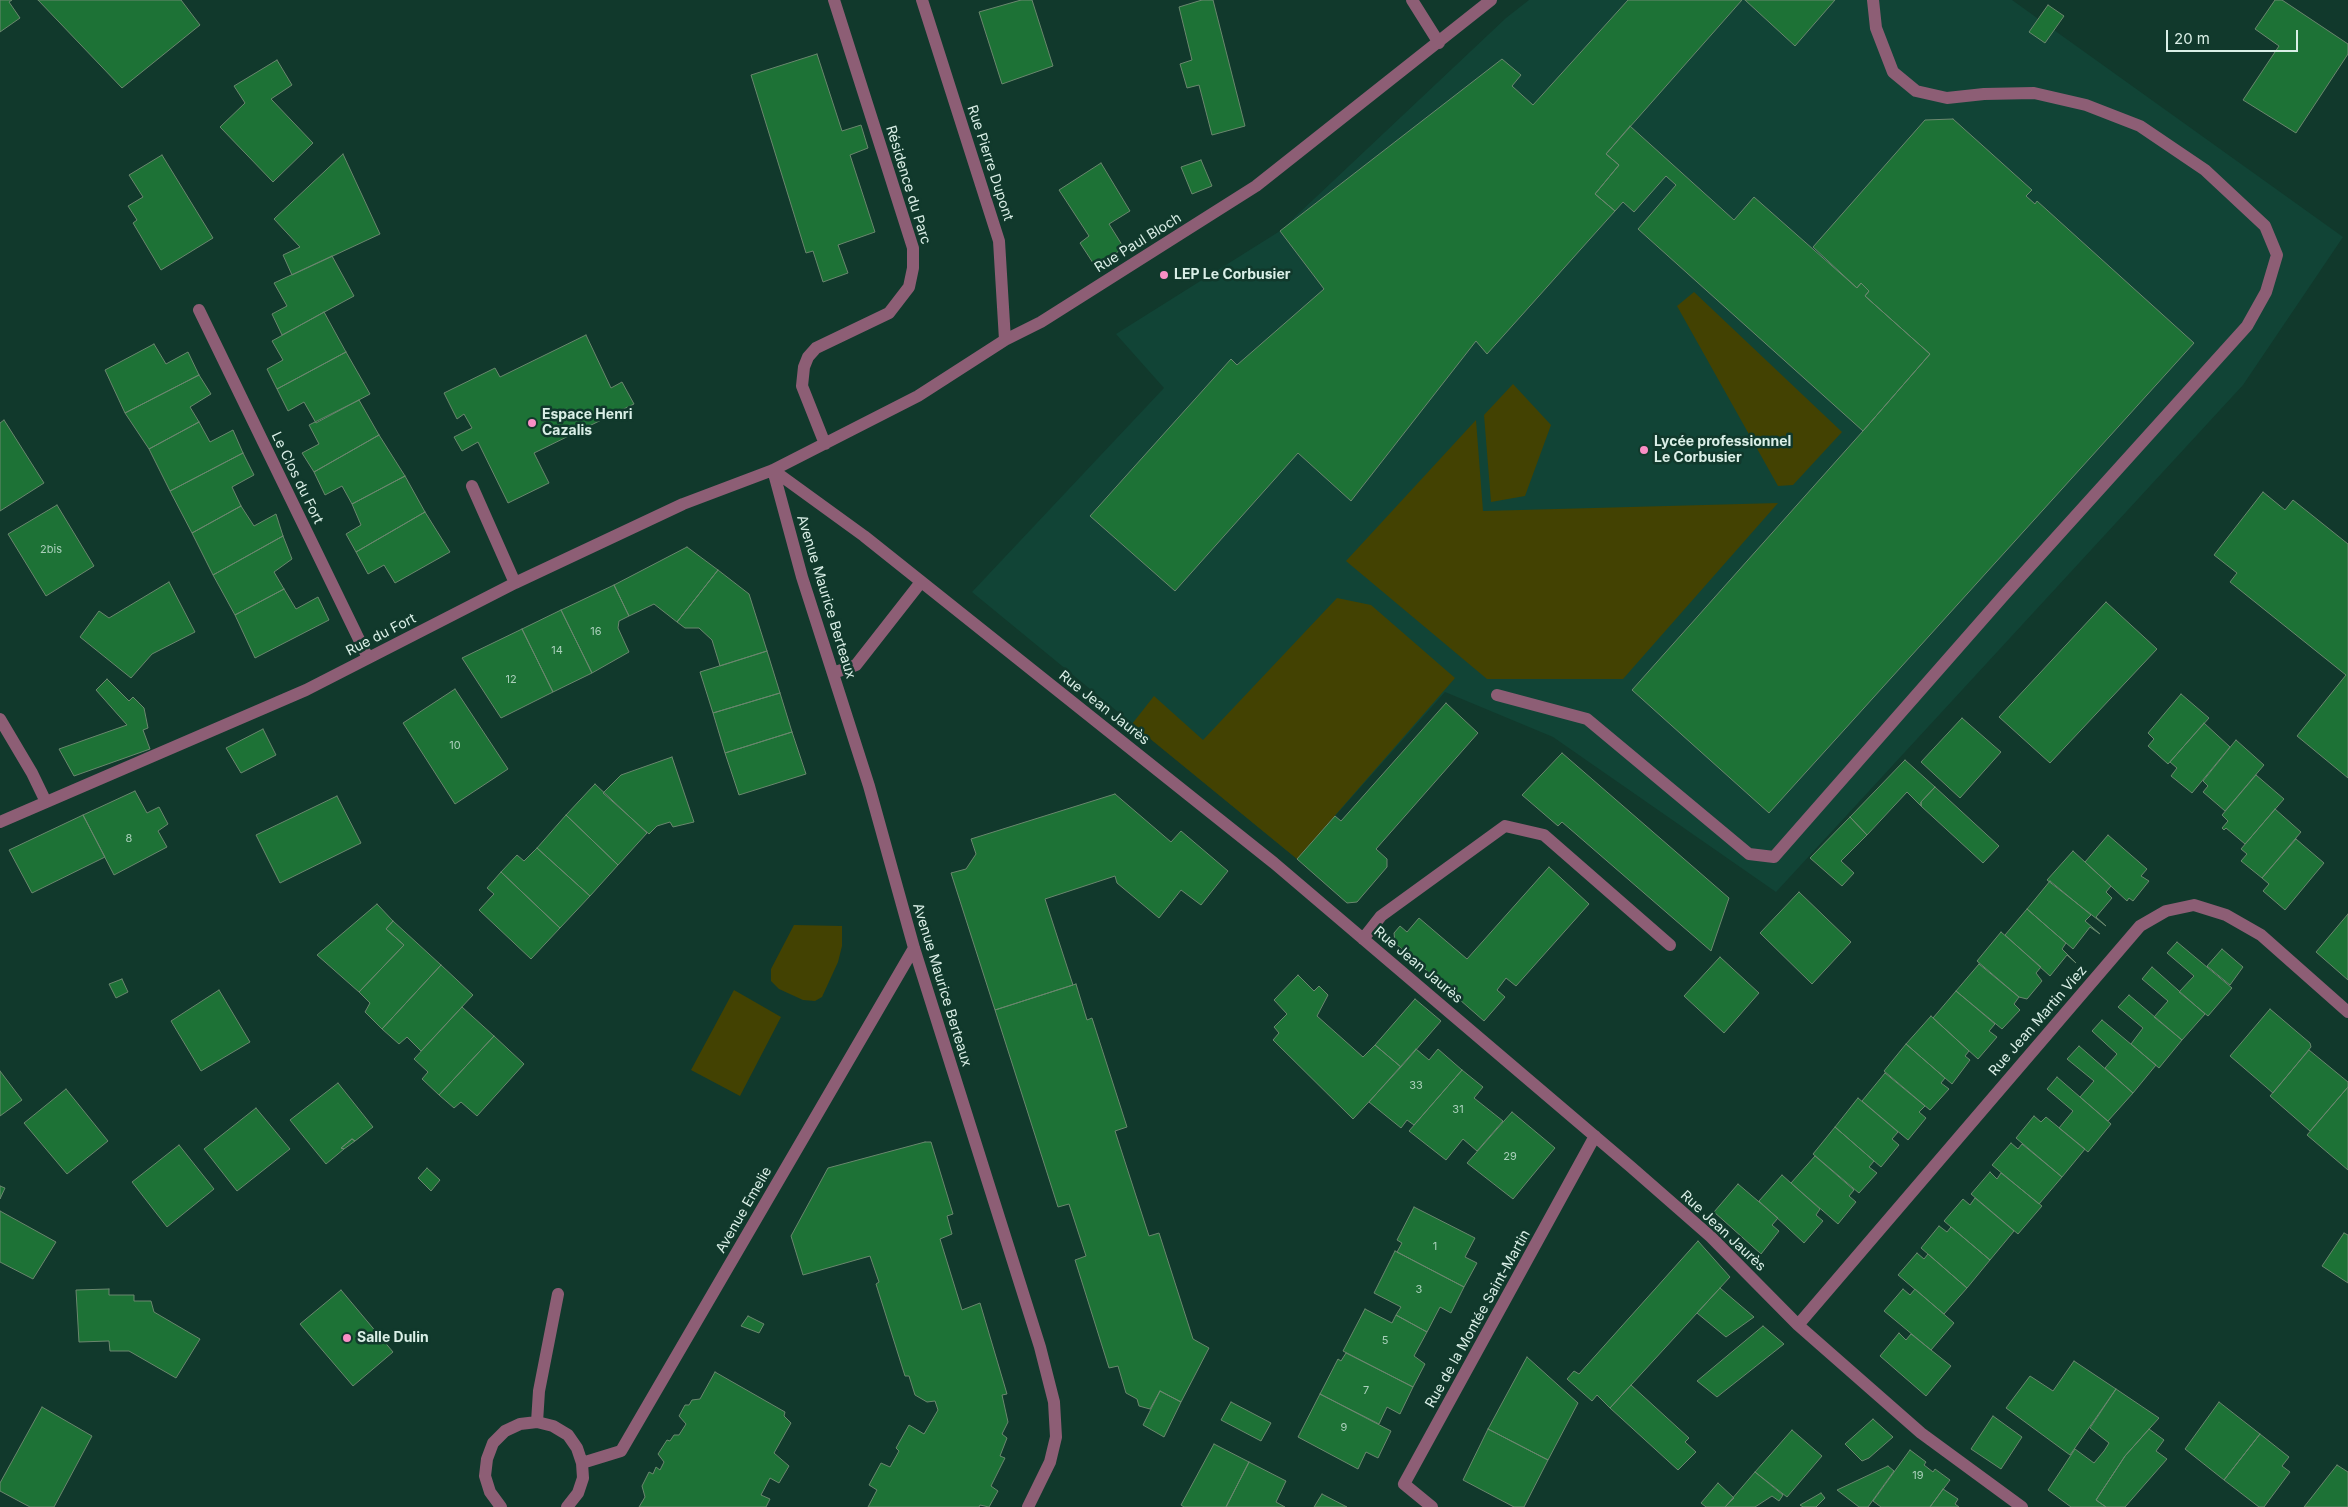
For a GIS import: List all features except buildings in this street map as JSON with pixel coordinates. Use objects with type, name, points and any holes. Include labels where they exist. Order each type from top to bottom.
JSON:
[{"type":"street","name":"Résidence du Parc","points":[[825,444],[802,386],[804,367],[808,357],[816,348],[888,313],[909,288],[913,268],[913,248],[834,0]]},
{"type":"street","name":"Rue Pierre Dupont","points":[[922,0],[999,241],[1005,340]]},
{"type":"street","points":[[1412,0],[1439,43]]},
{"type":"street","name":"Rue Paul Bloch","points":[[773,470],[918,396],[1005,340],[1041,322],[1256,186],[1491,0]]},
{"type":"street","points":[[1497,694],[1587,719],[1749,854],[1774,857],[1998,601],[2247,326],[2266,292],[2277,255],[2265,226],[2205,170],[2140,126],[2086,105],[2034,93],[1984,94],[1947,98],[1916,91],[1893,72],[1876,28],[1872,0]]},
{"type":"street","name":"Le Clos du Fort","points":[[199,310],[368,658]]},
{"type":"street","name":"Rue du Fort","points":[[0,822],[306,690],[515,583],[683,504],[773,470]]},
{"type":"street","name":"Rue Jean Jaurès","points":[[773,470],[864,536],[1274,863],[1596,1136],[1710,1237],[1798,1325],[1921,1433],[2022,1507]]},
{"type":"street","name":"Avenue Maurice Berteaux","points":[[773,470],[802,577],[869,786],[914,948],[1040,1347],[1054,1402],[1056,1437],[1050,1462],[1028,1507]]},
{"type":"street","points":[[472,486],[515,583]]},
{"type":"street","points":[[833,672],[856,665],[921,582]]},
{"type":"street","points":[[0,719],[46,802]]},
{"type":"street","points":[[1363,938],[1381,916],[1505,826],[1544,836],[1670,945]]},
{"type":"street","name":"Rue Jean Martin Viez","points":[[1798,1325],[2140,926],[2166,911],[2194,905],[2226,914],[2261,935],[2348,1012]]},
{"type":"street","name":"Avenue Emelie","points":[[582,1463],[621,1451],[914,948]]},
{"type":"street","name":"Rue de la Montée Saint-Martin","points":[[1432,1507],[1404,1484],[1596,1136]]},
{"type":"street","points":[[537,1422],[539,1391],[558,1294]]},
{"type":"street","points":[[501,1507],[490,1492],[485,1476],[487,1459],[494,1443],[505,1432],[520,1424],[537,1422],[553,1426],[568,1435],[577,1448],[582,1463],[583,1478],[578,1493],[567,1507]]},
{"type":"shaded area","name":"Lycée professionnel Le Corbusier","points":[[1529,0],[2012,0],[2343,237],[2243,385],[1776,892],[1553,737],[1445,692],[1297,859],[972,592],[1164,388],[1116,334],[1280,231],[1506,18]]},
{"type":"shaded area","points":[[1694,292],[1842,432],[1793,485],[1778,486],[1677,306]]},
{"type":"shaded area","points":[[1513,384],[1551,425],[1525,496],[1491,502],[1484,415]]},
{"type":"shaded area","points":[[1476,420],[1483,511],[1778,503],[1623,679],[1487,679],[1346,561]]},
{"type":"shaded area","points":[[1337,598],[1371,605],[1455,678],[1297,859],[1132,724],[1154,696],[1203,740]]},
{"type":"shaded area","points":[[794,925],[842,926],[842,946],[838,962],[822,997],[815,1001],[803,1000],[779,989],[771,981],[771,969]]},
{"type":"shaded area","points":[[734,990],[781,1017],[740,1096],[691,1070]]},
{"type":"place","name":"LEP Le Corbusier","points":[[1164,275]]},
{"type":"place","name":"Espace Henri Cazalis","points":[[532,423]]},
{"type":"place","name":"Lycée professionnel Le Corbusier","points":[[1644,450]]},
{"type":"place","name":"Salle Dulin","points":[[347,1338]]}]
